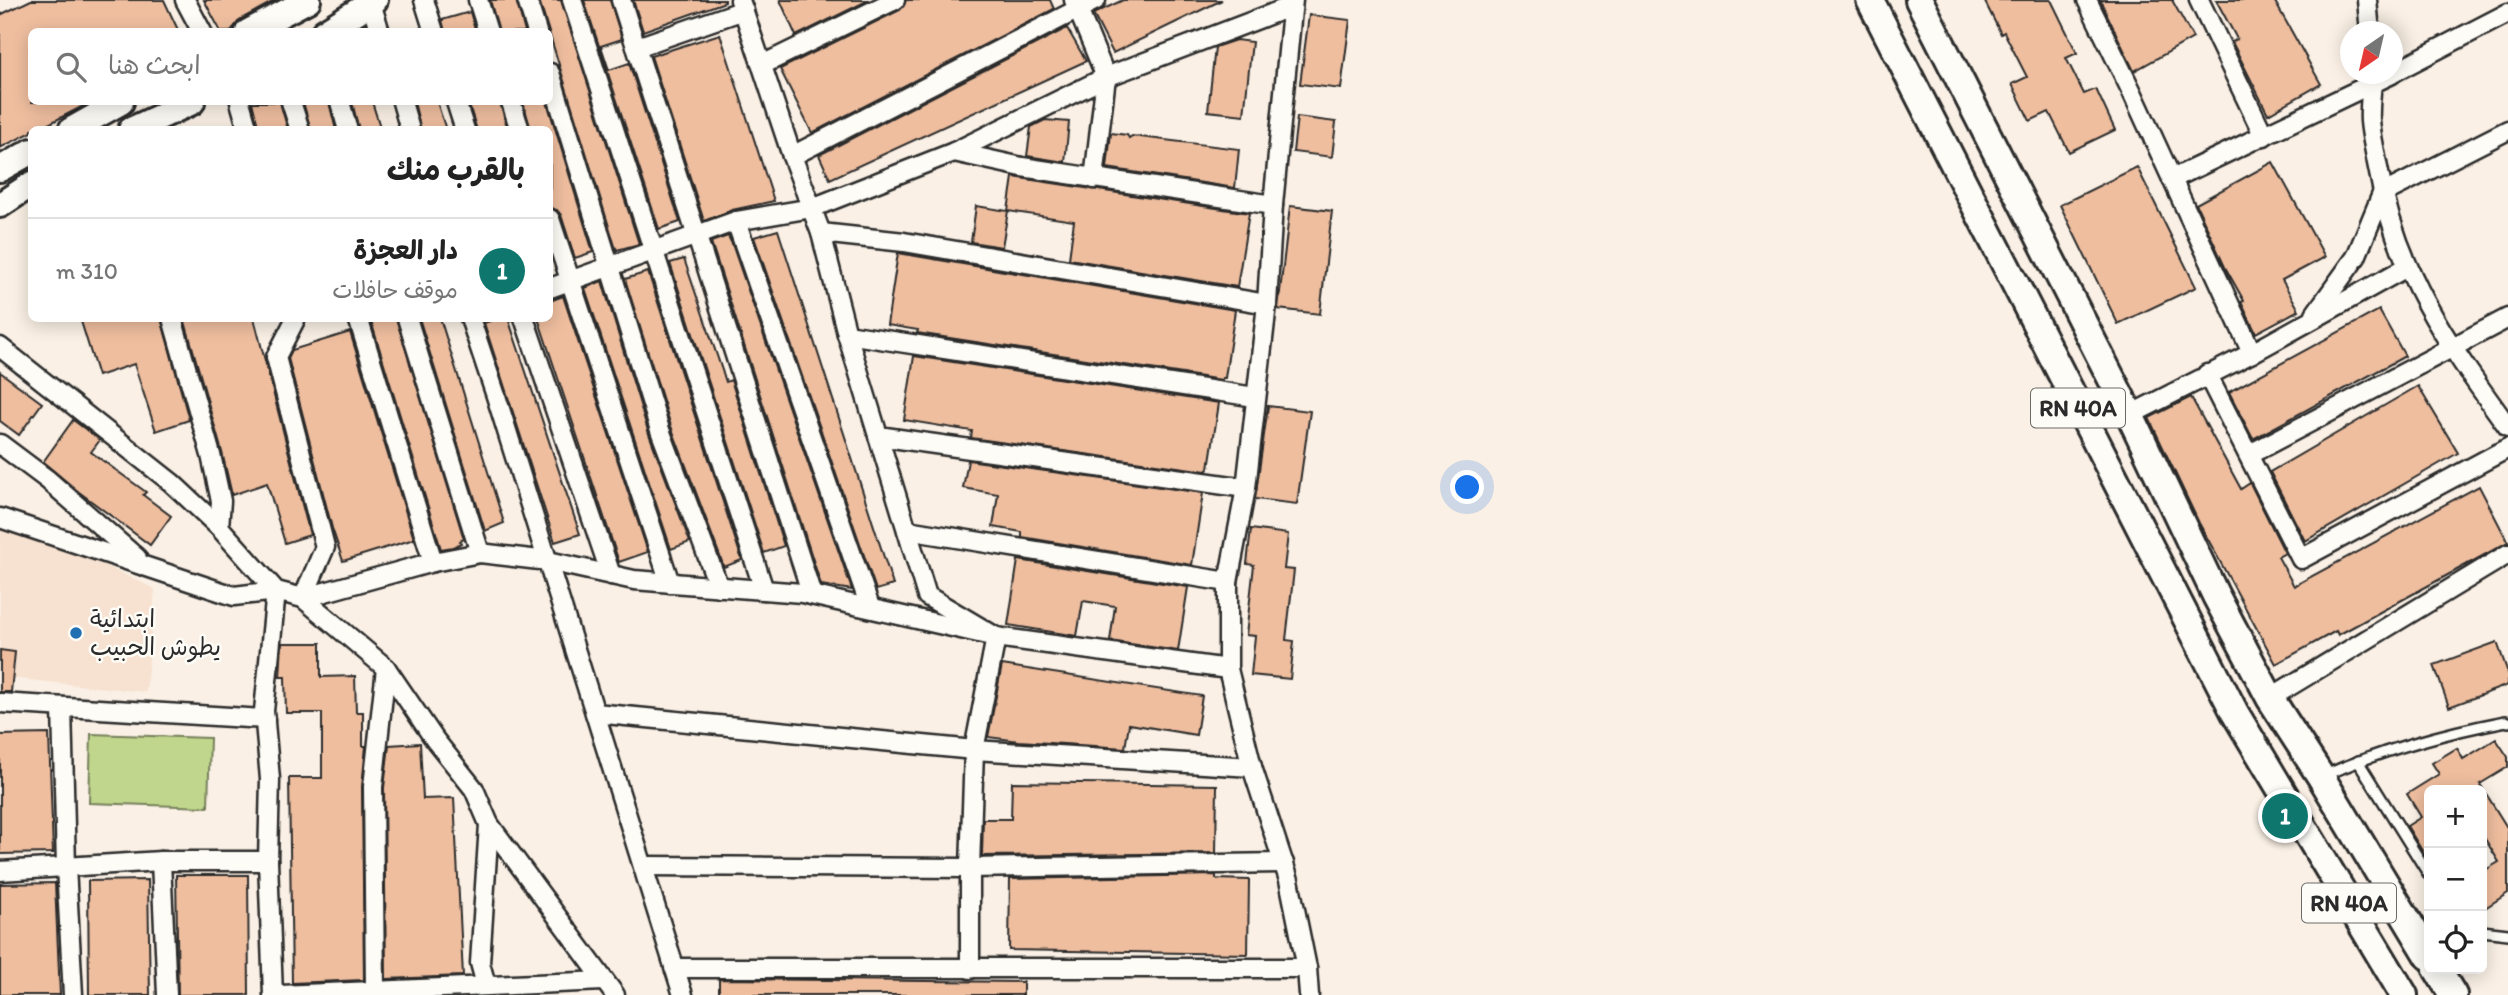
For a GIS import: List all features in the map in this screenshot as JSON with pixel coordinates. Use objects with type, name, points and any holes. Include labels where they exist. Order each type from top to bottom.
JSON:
[{"type":"main road","name":"RN 40A","points":[[1870,0],[2235,713],[2404,995]]},
{"type":"main road","name":"RN 40A","points":[[1919,0],[2130,415],[2216,596],[2270,698],[2424,948]]},
{"type":"main road","points":[[330,28],[372,1]]},
{"type":"main road","points":[[255,28],[300,2]]},
{"type":"main road","points":[[78,126],[116,105]]},
{"type":"main road","points":[[140,126],[185,105]]},
{"type":"main road","points":[[0,169],[28,153]]},
{"type":"main road","points":[[0,205],[28,187]]},
{"type":"main road","points":[[2440,974],[2453,995]]},
{"type":"street","points":[[186,0],[200,28]]},
{"type":"street","points":[[424,0],[433,28]]},
{"type":"street","points":[[478,0],[487,28]]},
{"type":"street","points":[[527,0],[536,28]]},
{"type":"street","points":[[572,0],[764,590]]},
{"type":"street","points":[[621,0],[813,595]]},
{"type":"street","points":[[762,65],[895,0]]},
{"type":"street","points":[[792,156],[1076,4],[1097,0]]},
{"type":"street","points":[[2087,0],[2252,352]]},
{"type":"street","points":[[2199,0],[2264,136]]},
{"type":"street","points":[[2367,0],[2369,21]]},
{"type":"street","points":[[372,1],[379,28]]},
{"type":"street","points":[[553,287],[736,221],[813,208],[954,152],[1106,77],[1292,3],[1273,205],[1267,304],[1246,488],[1228,582],[1228,669],[1252,767],[1284,863],[1307,968],[1309,995]]},
{"type":"street","points":[[1076,4],[1106,77],[1094,179]]},
{"type":"street","points":[[636,47],[742,5],[792,156],[821,233],[847,334],[927,596],[996,637]]},
{"type":"street","points":[[2403,67],[2508,13]]},
{"type":"street","points":[[553,83],[660,430],[719,587]]},
{"type":"street","points":[[2172,179],[2264,136],[2363,84]]},
{"type":"street","points":[[2372,84],[2370,121],[2382,194],[2407,267],[2427,309],[2451,349],[2508,427]]},
{"type":"street","points":[[241,105],[247,126]]},
{"type":"street","points":[[292,105],[299,126]]},
{"type":"street","points":[[341,105],[347,126]]},
{"type":"street","points":[[403,105],[410,126]]},
{"type":"street","points":[[457,105],[464,126]]},
{"type":"street","points":[[512,105],[519,126]]},
{"type":"street","points":[[2312,320],[2356,257],[2382,194],[2508,130]]},
{"type":"street","points":[[954,152],[1094,179],[1273,205]]},
{"type":"street","points":[[736,221],[870,607]]},
{"type":"street","points":[[553,228],[670,583]]},
{"type":"street","points":[[821,233],[904,242],[1267,304]]},
{"type":"street","points":[[2130,415],[2407,267]]},
{"type":"street","points":[[2250,454],[2508,318]]},
{"type":"street","points":[[173,322],[221,501],[219,527]]},
{"type":"street","points":[[294,322],[276,357],[325,547],[303,598]]},
{"type":"street","points":[[359,322],[433,562]]},
{"type":"street","points":[[408,322],[480,553]]},
{"type":"street","points":[[471,322],[683,995]]},
{"type":"street","points":[[525,322],[611,575]]},
{"type":"street","points":[[847,334],[1255,397]]},
{"type":"street","points":[[0,347],[172,483],[219,527],[276,591],[265,719],[270,779],[268,861],[273,995]]},
{"type":"street","points":[[2207,374],[2301,559],[2508,447]]},
{"type":"street","points":[[878,436],[1246,488]]},
{"type":"street","points":[[0,444],[48,480],[144,564]]},
{"type":"street","points":[[0,518],[234,596],[276,591],[303,598],[386,668],[435,740],[474,789],[489,824],[609,988]]},
{"type":"street","points":[[907,530],[1228,582]]},
{"type":"street","points":[[303,598],[433,562],[480,553],[548,561],[611,575],[670,583],[813,595],[996,637],[1228,669]]},
{"type":"street","points":[[2270,698],[2508,554]]},
{"type":"street","points":[[970,969],[974,750],[996,637]]},
{"type":"street","points":[[375,990],[373,787],[386,668]]},
{"type":"street","points":[[0,704],[265,719]]},
{"type":"street","points":[[62,707],[66,867],[73,995]]},
{"type":"street","points":[[595,713],[974,750],[1252,767]]},
{"type":"street","points":[[486,985],[481,963],[489,824]]},
{"type":"street","points":[[0,871],[161,861],[268,861]]},
{"type":"street","points":[[161,861],[167,995]]},
{"type":"street","points":[[643,866],[970,868],[1284,863]]},
{"type":"street","points":[[674,968],[1307,968]]},
{"type":"street","points":[[280,995],[486,985],[609,988]]},
{"type":"lane","points":[[2321,777],[2358,761],[2445,732],[2506,720],[2508,722]]},
{"type":"lane","points":[[2358,761],[2424,867]]},
{"type":"lane","points":[[2487,932],[2508,934]]},
{"type":"shaded area","name":"ابتدائية يطوش الحبيب","points":[[0,528],[33,532],[155,589],[146,692],[0,677]]},
{"type":"green space","points":[[91,734],[210,738],[208,807],[89,803]]},
{"type":"building","points":[[31,0],[164,0],[177,28],[28,28],[28,105],[85,105],[45,126],[28,126],[28,134],[0,148],[0,15]]},
{"type":"building","points":[[204,0],[276,0],[241,19],[233,28],[219,28]]},
{"type":"building","points":[[490,0],[516,0],[524,28],[498,28]]},
{"type":"building","points":[[539,0],[561,0],[639,244],[617,250],[615,246],[553,45],[553,28],[548,28]]},
{"type":"building","points":[[584,0],[610,0],[622,39],[601,46],[609,70],[629,63],[680,222],[659,229]]},
{"type":"building","points":[[633,0],[725,0],[725,2],[643,31]]},
{"type":"building","points":[[780,0],[869,0],[796,36]]},
{"type":"building","points":[[906,0],[1050,0],[1054,9],[812,133],[780,69],[900,10]]},
{"type":"building","points":[[1123,0],[1222,0],[1113,53],[1093,14]]},
{"type":"building","points":[[1984,0],[2051,0],[2077,53],[2066,58],[2084,94],[2096,89],[2115,130],[2069,152],[2049,112],[2030,121],[2012,84],[2027,77]]},
{"type":"building","points":[[2100,0],[2172,0],[2193,38],[2134,71]]},
{"type":"building","points":[[2216,0],[2274,0],[2321,84],[2268,114],[2232,42],[2237,39]]},
{"type":"building","points":[[470,12],[475,28],[444,28],[442,20]]},
{"type":"building","points":[[1309,15],[1350,20],[1341,89],[1300,84]]},
{"type":"building","points":[[1067,28],[1086,61],[830,179],[819,155]]},
{"type":"building","points":[[720,34],[774,201],[732,210],[704,221],[651,56]]},
{"type":"building","points":[[1236,40],[1252,42],[1244,115],[1208,111],[1215,47]]},
{"type":"building","points":[[253,105],[281,105],[287,126],[258,126]]},
{"type":"building","points":[[304,105],[330,105],[335,126],[310,126]]},
{"type":"building","points":[[353,105],[373,105],[380,126],[358,126]]},
{"type":"building","points":[[415,105],[438,105],[445,126],[420,126]]},
{"type":"building","points":[[469,105],[501,105],[507,126],[476,126]]},
{"type":"building","points":[[524,105],[548,105],[593,252],[575,258],[561,215],[553,209],[553,126],[530,126]]},
{"type":"building","points":[[1297,117],[1336,122],[1332,157],[1293,152]]},
{"type":"building","points":[[1045,120],[1069,122],[1065,162],[1027,156],[1031,127]]},
{"type":"building","points":[[1111,133],[1127,135],[1129,138],[1132,136],[1239,149],[1235,188],[1107,168]]},
{"type":"building","points":[[2273,162],[2325,257],[2282,280],[2299,310],[2256,333],[2241,302],[2244,301],[2196,204]]},
{"type":"building","points":[[2137,167],[2196,287],[2118,324],[2060,205]]},
{"type":"building","points":[[1013,177],[1249,213],[1237,287],[1069,259],[1074,221],[1008,211]]},
{"type":"building","points":[[976,206],[1008,211],[1002,247],[971,242]]},
{"type":"building","points":[[1290,206],[1332,211],[1320,314],[1278,309]]},
{"type":"building","points":[[778,230],[893,585],[876,590],[754,237]]},
{"type":"building","points":[[728,236],[852,590],[821,585],[711,242]]},
{"type":"building","points":[[898,253],[1235,310],[1225,378],[1222,380],[917,333],[918,330],[887,325]]},
{"type":"building","points":[[684,259],[726,382],[731,380],[784,546],[764,553],[670,263]]},
{"type":"building","points":[[648,272],[742,560],[724,567],[671,426],[625,279]]},
{"type":"building","points":[[602,281],[649,434],[690,542],[671,549],[585,288]]},
{"type":"building","points":[[563,296],[648,552],[619,562],[539,322],[553,322],[553,300]]},
{"type":"building","points":[[2379,310],[2405,356],[2253,439],[2229,392]]},
{"type":"building","points":[[81,322],[162,322],[189,420],[156,431],[134,364],[98,376]]},
{"type":"building","points":[[185,322],[255,322],[310,535],[285,543],[267,483],[232,495]]},
{"type":"building","points":[[371,322],[397,322],[464,539],[453,547],[441,549]]},
{"type":"building","points":[[420,322],[441,322],[504,523],[485,531]]},
{"type":"building","points":[[509,322],[580,534],[555,542],[484,323]]},
{"type":"building","points":[[350,332],[414,539],[343,561],[288,358],[292,350]]},
{"type":"building","points":[[914,356],[1219,403],[1209,468],[1206,471],[971,438],[972,431],[904,420]]},
{"type":"building","points":[[0,372],[42,403],[19,435],[0,421]]},
{"type":"building","points":[[2418,386],[2458,453],[2305,541],[2270,472]]},
{"type":"building","points":[[2191,397],[2241,489],[2250,483],[2285,553],[2278,557],[2294,586],[2479,486],[2508,542],[2338,635],[2336,631],[2276,664],[2199,523],[2149,418]]},
{"type":"building","points":[[1268,406],[1310,411],[1297,504],[1255,499]]},
{"type":"building","points":[[73,420],[100,440],[91,452],[146,492],[143,495],[171,516],[150,545],[43,462]]},
{"type":"building","points":[[968,460],[1203,493],[1192,565],[1022,537],[1022,532],[993,527],[998,494],[963,488]]},
{"type":"building","points":[[1251,529],[1288,534],[1284,569],[1294,570],[1286,640],[1294,641],[1290,679],[1251,675],[1255,636],[1246,635],[1254,565],[1247,564]]},
{"type":"building","points":[[1018,560],[1188,587],[1178,651],[1110,641],[1115,606],[1083,601],[1077,636],[1008,625]]},
{"type":"building","points":[[2497,642],[2508,673],[2508,685],[2449,707],[2434,665]]},
{"type":"building","points":[[282,643],[321,643],[321,677],[355,676],[356,712],[363,712],[363,746],[366,746],[362,787],[364,980],[292,983],[289,778],[322,778],[322,713],[286,713],[285,677],[280,677]]},
{"type":"building","points":[[0,650],[15,652],[11,692],[0,692]]},
{"type":"building","points":[[1002,665],[1202,696],[1196,735],[1129,724],[1125,748],[988,737]]},
{"type":"building","points":[[49,734],[53,853],[0,854],[0,735]]},
{"type":"building","points":[[2496,739],[2508,757],[2508,767],[2481,785],[2424,785],[2424,854],[2407,826],[2421,817],[2407,794],[2439,774],[2432,763],[2457,748],[2463,759]]},
{"type":"building","points":[[420,743],[423,799],[454,798],[463,976],[386,979],[384,788],[389,745]]},
{"type":"building","points":[[1012,782],[1217,785],[1216,853],[982,856],[983,819],[1011,819]]},
{"type":"building","points":[[2487,795],[2508,829],[2508,893],[2487,907],[2487,869],[2499,862],[2487,842]]},
{"type":"building","points":[[176,875],[248,875],[249,995],[178,995]]},
{"type":"building","points":[[1216,875],[1216,879],[1249,880],[1248,954],[1009,950],[1010,879]]},
{"type":"building","points":[[148,880],[150,995],[89,995],[88,881]]},
{"type":"building","points":[[55,883],[60,995],[0,995],[0,884]]},
{"type":"building","points":[[719,979],[1023,982],[1023,995],[719,995]]},
{"type":"place","name":"ابتدائية يطوش الحبيب","points":[[76,633]]},
{"type":"place","name":"دار العجزة","points":[[2285,816]]}]
